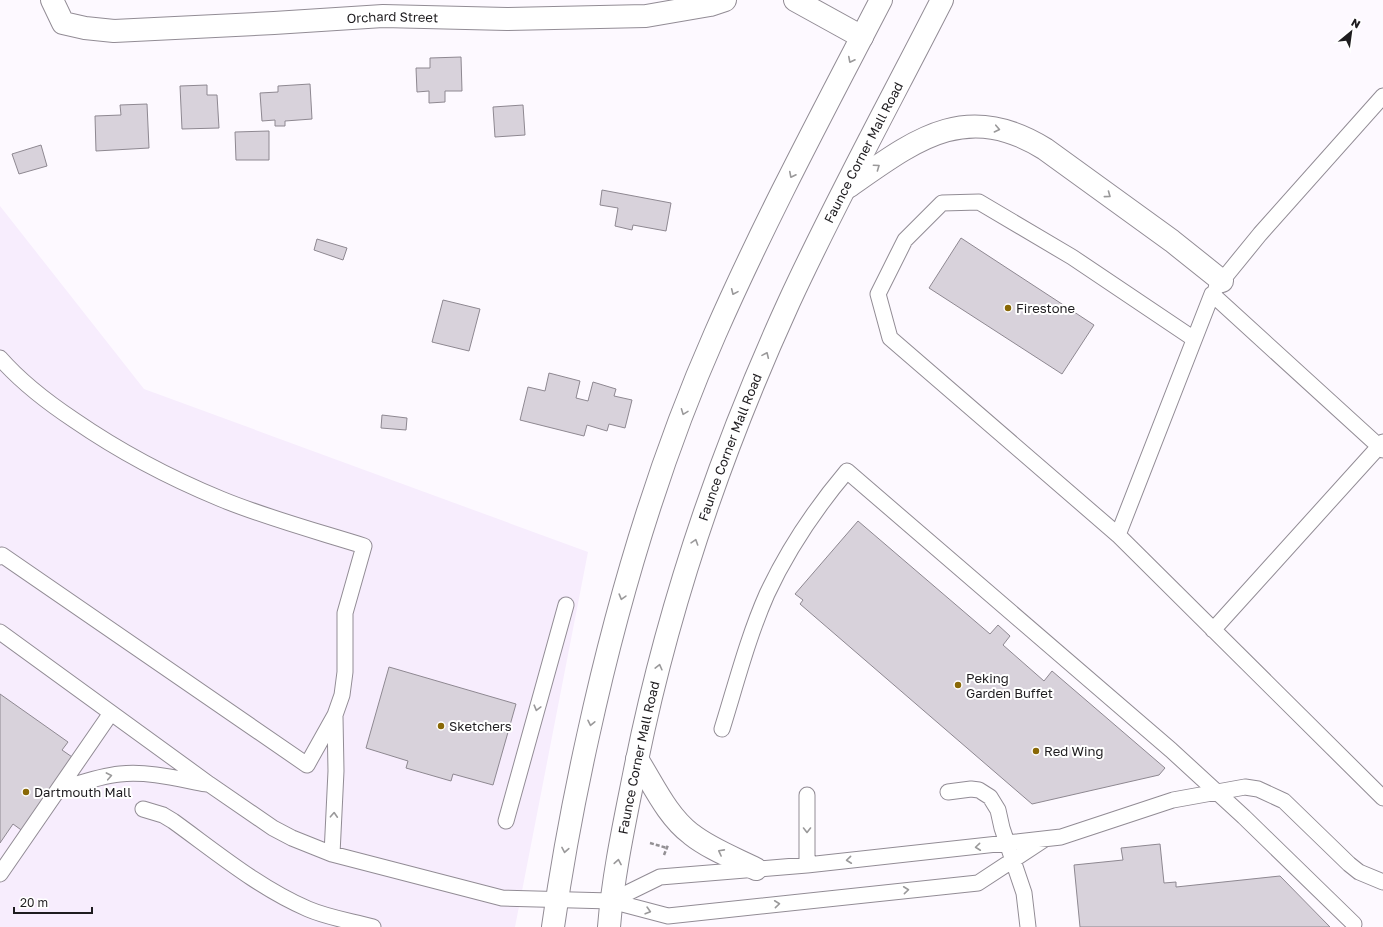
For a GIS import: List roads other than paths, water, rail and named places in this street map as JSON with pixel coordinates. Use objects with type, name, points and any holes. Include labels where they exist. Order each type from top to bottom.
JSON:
[{"type":"main road","name":"Orchard Street","points":[[52,0],[61,20],[70,26],[114,31],[274,24],[382,16],[507,19],[646,16],[725,0]]},
{"type":"main road","points":[[795,0],[862,37]]},
{"type":"main road","points":[[553,927],[570,820],[598,688],[646,514],[714,336],[736,286],[881,0]]},
{"type":"main road","name":"Faunce Corner Mall Road","points":[[609,927],[611,901],[637,760],[667,637],[686,569],[711,494],[745,406],[789,302],[942,0]]},
{"type":"main road","points":[[845,189],[898,153],[935,133],[963,126],[991,127],[1005,130],[1032,141],[1045,149],[1172,241],[1217,288]]},
{"type":"main road","points":[[637,760],[668,808],[690,834],[708,845],[756,869]]},
{"type":"lane","points":[[1118,535],[1194,339],[1217,288],[1260,234],[1383,96]]},
{"type":"lane","points":[[1194,339],[1072,257],[979,202],[942,203],[905,240],[878,294],[890,338],[1118,535],[1383,798]]},
{"type":"lane","points":[[1213,630],[1382,446],[1217,288]]},
{"type":"lane","points":[[0,358],[28,386],[87,429],[179,480],[221,499],[258,513],[364,546],[345,613],[346,672],[342,695],[335,715],[307,764],[2,555],[0,557]]},
{"type":"lane","points":[[722,729],[754,625],[767,594],[808,520],[847,471],[1217,791],[1354,924]]},
{"type":"lane","points":[[506,821],[566,605]]},
{"type":"lane","points":[[0,632],[209,784],[273,828],[292,838],[332,854],[502,898],[611,901],[668,916],[978,883],[1045,839]]},
{"type":"lane","points":[[0,874],[111,713]]},
{"type":"lane","points":[[332,854],[336,771],[335,715]]},
{"type":"lane","points":[[58,790],[107,776],[121,774],[150,775],[209,784]]},
{"type":"lane","points":[[611,901],[660,877],[807,865],[1061,837],[1173,800],[1245,787],[1258,789],[1272,794],[1284,801],[1349,864],[1374,879],[1383,882]]},
{"type":"lane","points":[[948,792],[972,789],[985,793],[998,810],[1012,860],[1024,893],[1028,927]]},
{"type":"lane","points":[[807,795],[807,865]]},
{"type":"lane","points":[[143,809],[172,821],[268,889],[326,922],[373,927]]},
{"type":"place","name":"Firestone","points":[[1008,308]]},
{"type":"place","name":"Peking Garden Buffet","points":[[958,685]]},
{"type":"place","name":"Sketchers","points":[[441,726]]},
{"type":"place","name":"Red Wing","points":[[1036,751]]},
{"type":"place","name":"Dartmouth Mall","points":[[26,792]]}]
